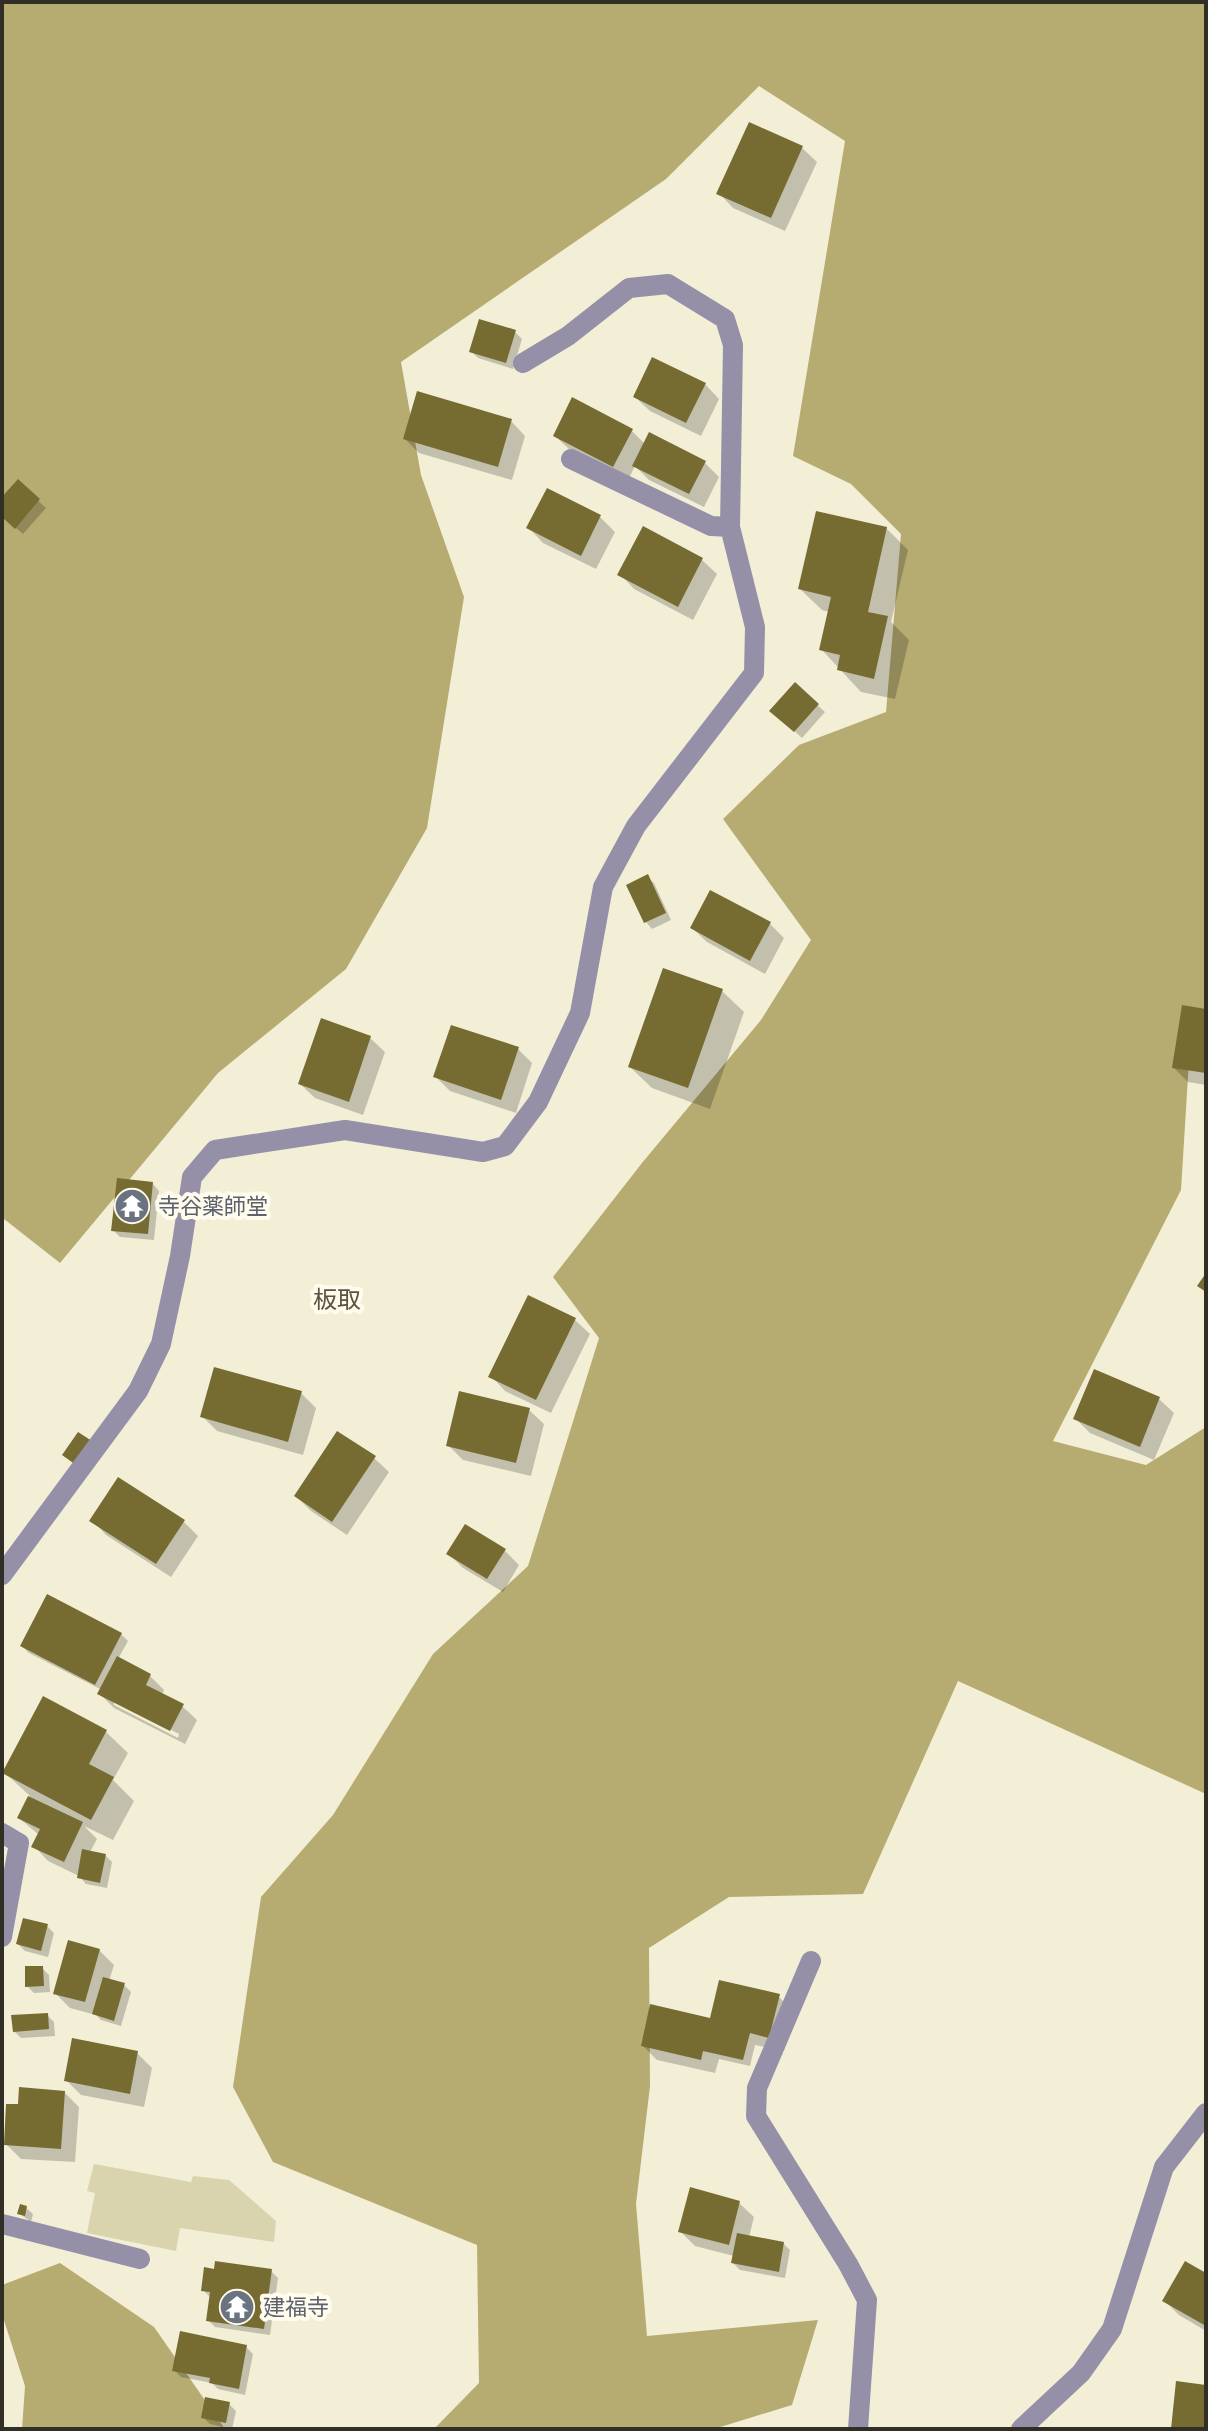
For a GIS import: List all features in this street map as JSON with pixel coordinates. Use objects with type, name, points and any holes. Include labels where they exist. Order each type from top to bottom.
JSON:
[{"type":"street","points":[[2,1575],[138,1391],[161,1344],[180,1256],[192,1177],[215,1150],[345,1130],[483,1152],[505,1146],[538,1102],[580,1013],[603,887],[636,826],[754,673],[755,627],[730,527],[733,345],[725,319],[668,284],[629,288],[568,336],[523,363]]},
{"type":"street","points":[[571,459],[711,526],[730,527]]},
{"type":"street","points":[[2,1833],[19,1843],[2,1937]]},
{"type":"street","points":[[811,1961],[757,2088],[756,2116],[867,2300],[858,2429]]},
{"type":"street","points":[[1021,2429],[1081,2373],[1112,2329],[1164,2167],[1206,2113]]},
{"type":"street","points":[[2,2224],[140,2259]]},
{"type":"shaded area","points":[[2,2],[1206,2],[1206,1030],[1191,1028],[1181,1190],[1053,1441],[1146,1465],[1206,1427],[1206,1794],[958,1681],[863,1894],[729,1897],[649,1948],[650,2086],[636,2204],[647,2336],[818,2320],[792,2405],[714,2429],[434,2429],[479,2383],[477,2245],[273,2162],[233,2087],[261,1897],[333,1815],[433,1654],[528,1566],[599,1338],[553,1277],[642,1163],[761,1020],[811,940],[723,819],[799,745],[886,712],[901,534],[851,484],[793,456],[845,141],[759,86],[666,179],[401,362],[421,475],[464,597],[427,828],[346,969],[218,1073],[60,1263],[4,1219],[2,1214]]},
{"type":"shaded area","points":[[94,2164],[191,2182],[193,2176],[229,2180],[276,2221],[274,2242],[180,2228],[176,2251],[87,2233],[95,2193],[87,2191]]},
{"type":"shaded area","points":[[60,2263],[154,2327],[225,2429],[22,2429],[25,2386],[2,2314],[2,2285]]},
{"type":"building","points":[[749,122],[803,146],[771,218],[716,194]]},
{"type":"building","points":[[479,319],[516,330],[506,363],[469,352]]},
{"type":"building","points":[[652,357],[706,383],[686,423],[633,397]]},
{"type":"building","points":[[417,391],[512,419],[498,467],[403,439]]},
{"type":"building","points":[[572,397],[633,429],[613,467],[553,436]]},
{"type":"building","points":[[649,432],[706,461],[689,494],[632,466]]},
{"type":"building","points":[[18,479],[40,499],[15,529],[2,517],[2,497]]},
{"type":"building","points":[[547,488],[601,515],[581,556],[526,528]]},
{"type":"building","points":[[816,511],[887,527],[868,612],[888,616],[874,679],[837,670],[840,655],[819,650],[831,597],[798,589]]},
{"type":"building","points":[[643,526],[703,558],[678,607],[617,575]]},
{"type":"building","points":[[795,682],[819,704],[794,732],[769,711]]},
{"type":"building","points":[[648,874],[666,913],[644,923],[626,885]]},
{"type":"building","points":[[710,890],[771,922],[750,961],[690,928]]},
{"type":"building","points":[[663,968],[723,989],[688,1088],[628,1067]]},
{"type":"building","points":[[1182,1005],[1206,1009],[1206,1073],[1172,1068]]},
{"type":"building","points":[[321,1018],[371,1036],[349,1102],[298,1084]]},
{"type":"building","points":[[451,1025],[519,1047],[501,1100],[433,1077]]},
{"type":"building","name":"寺谷薬師堂","points":[[117,1178],[153,1182],[148,1234],[111,1231]]},
{"type":"building","points":[[1206,1273],[1206,1292],[1197,1286]]},
{"type":"building","points":[[528,1295],[576,1318],[536,1400],[488,1377]]},
{"type":"building","points":[[214,1367],[302,1391],[288,1442],[200,1417]]},
{"type":"building","points":[[1094,1369],[1160,1397],[1140,1447],[1073,1419]]},
{"type":"building","points":[[459,1391],[530,1408],[516,1463],[446,1446]]},
{"type":"building","points":[[337,1431],[376,1456],[332,1522],[294,1496]]},
{"type":"building","points":[[78,1432],[92,1441],[76,1465],[62,1455]]},
{"type":"building","points":[[118,1477],[185,1520],[156,1564],[89,1521]]},
{"type":"building","points":[[465,1524],[506,1549],[487,1579],[446,1554]]},
{"type":"building","points":[[47,1594],[122,1633],[95,1685],[20,1646]]},
{"type":"building","points":[[117,1656],[151,1674],[146,1685],[184,1704],[170,1731],[97,1694]]},
{"type":"building","points":[[43,1696],[107,1730],[89,1764],[114,1777],[91,1820],[2,1773]]},
{"type":"building","points":[[28,1796],[83,1822],[64,1862],[31,1847],[40,1829],[17,1818]]},
{"type":"building","points":[[82,1849],[106,1854],[100,1883],[77,1878]]},
{"type":"building","points":[[23,1918],[48,1924],[41,1951],[16,1944]]},
{"type":"building","points":[[68,1940],[100,1949],[85,2002],[53,1994]]},
{"type":"building","points":[[25,1966],[43,1966],[44,1986],[25,1987]]},
{"type":"building","points":[[103,1977],[125,1983],[114,2021],[92,2014]]},
{"type":"building","points":[[719,1980],[780,1994],[769,2038],[750,2033],[743,2060],[703,2051],[701,2060],[641,2046],[650,2004],[710,2018]]},
{"type":"building","points":[[48,2013],[49,2029],[13,2032],[11,2015]]},
{"type":"building","points":[[72,2038],[138,2051],[130,2094],[64,2081]]},
{"type":"building","points":[[19,2087],[65,2091],[61,2149],[4,2145],[6,2104],[18,2104]]},
{"type":"building","points":[[690,2187],[740,2201],[729,2245],[678,2232]]},
{"type":"building","points":[[20,2204],[27,2206],[25,2216],[17,2214]]},
{"type":"building","points":[[737,2233],[784,2242],[779,2272],[731,2263]]},
{"type":"building","name":"建福寺","points":[[215,2261],[272,2269],[264,2329],[206,2321],[210,2292],[201,2291],[204,2267],[214,2269]]},
{"type":"building","points":[[1185,2261],[1206,2273],[1206,2326],[1162,2301]]},
{"type":"building","points":[[180,2331],[247,2345],[239,2389],[209,2383],[210,2378],[172,2371]]},
{"type":"building","points":[[1176,2381],[1206,2385],[1206,2429],[1171,2429]]},
{"type":"building","points":[[205,2397],[230,2402],[226,2423],[201,2418]]},
{"type":"place","name":"寺谷薬師堂","points":[[132,1206]]},
{"type":"place","name":"建福寺","points":[[237,2307]]},
{"type":"district","name":"板取","points":[[337,1300]]}]
